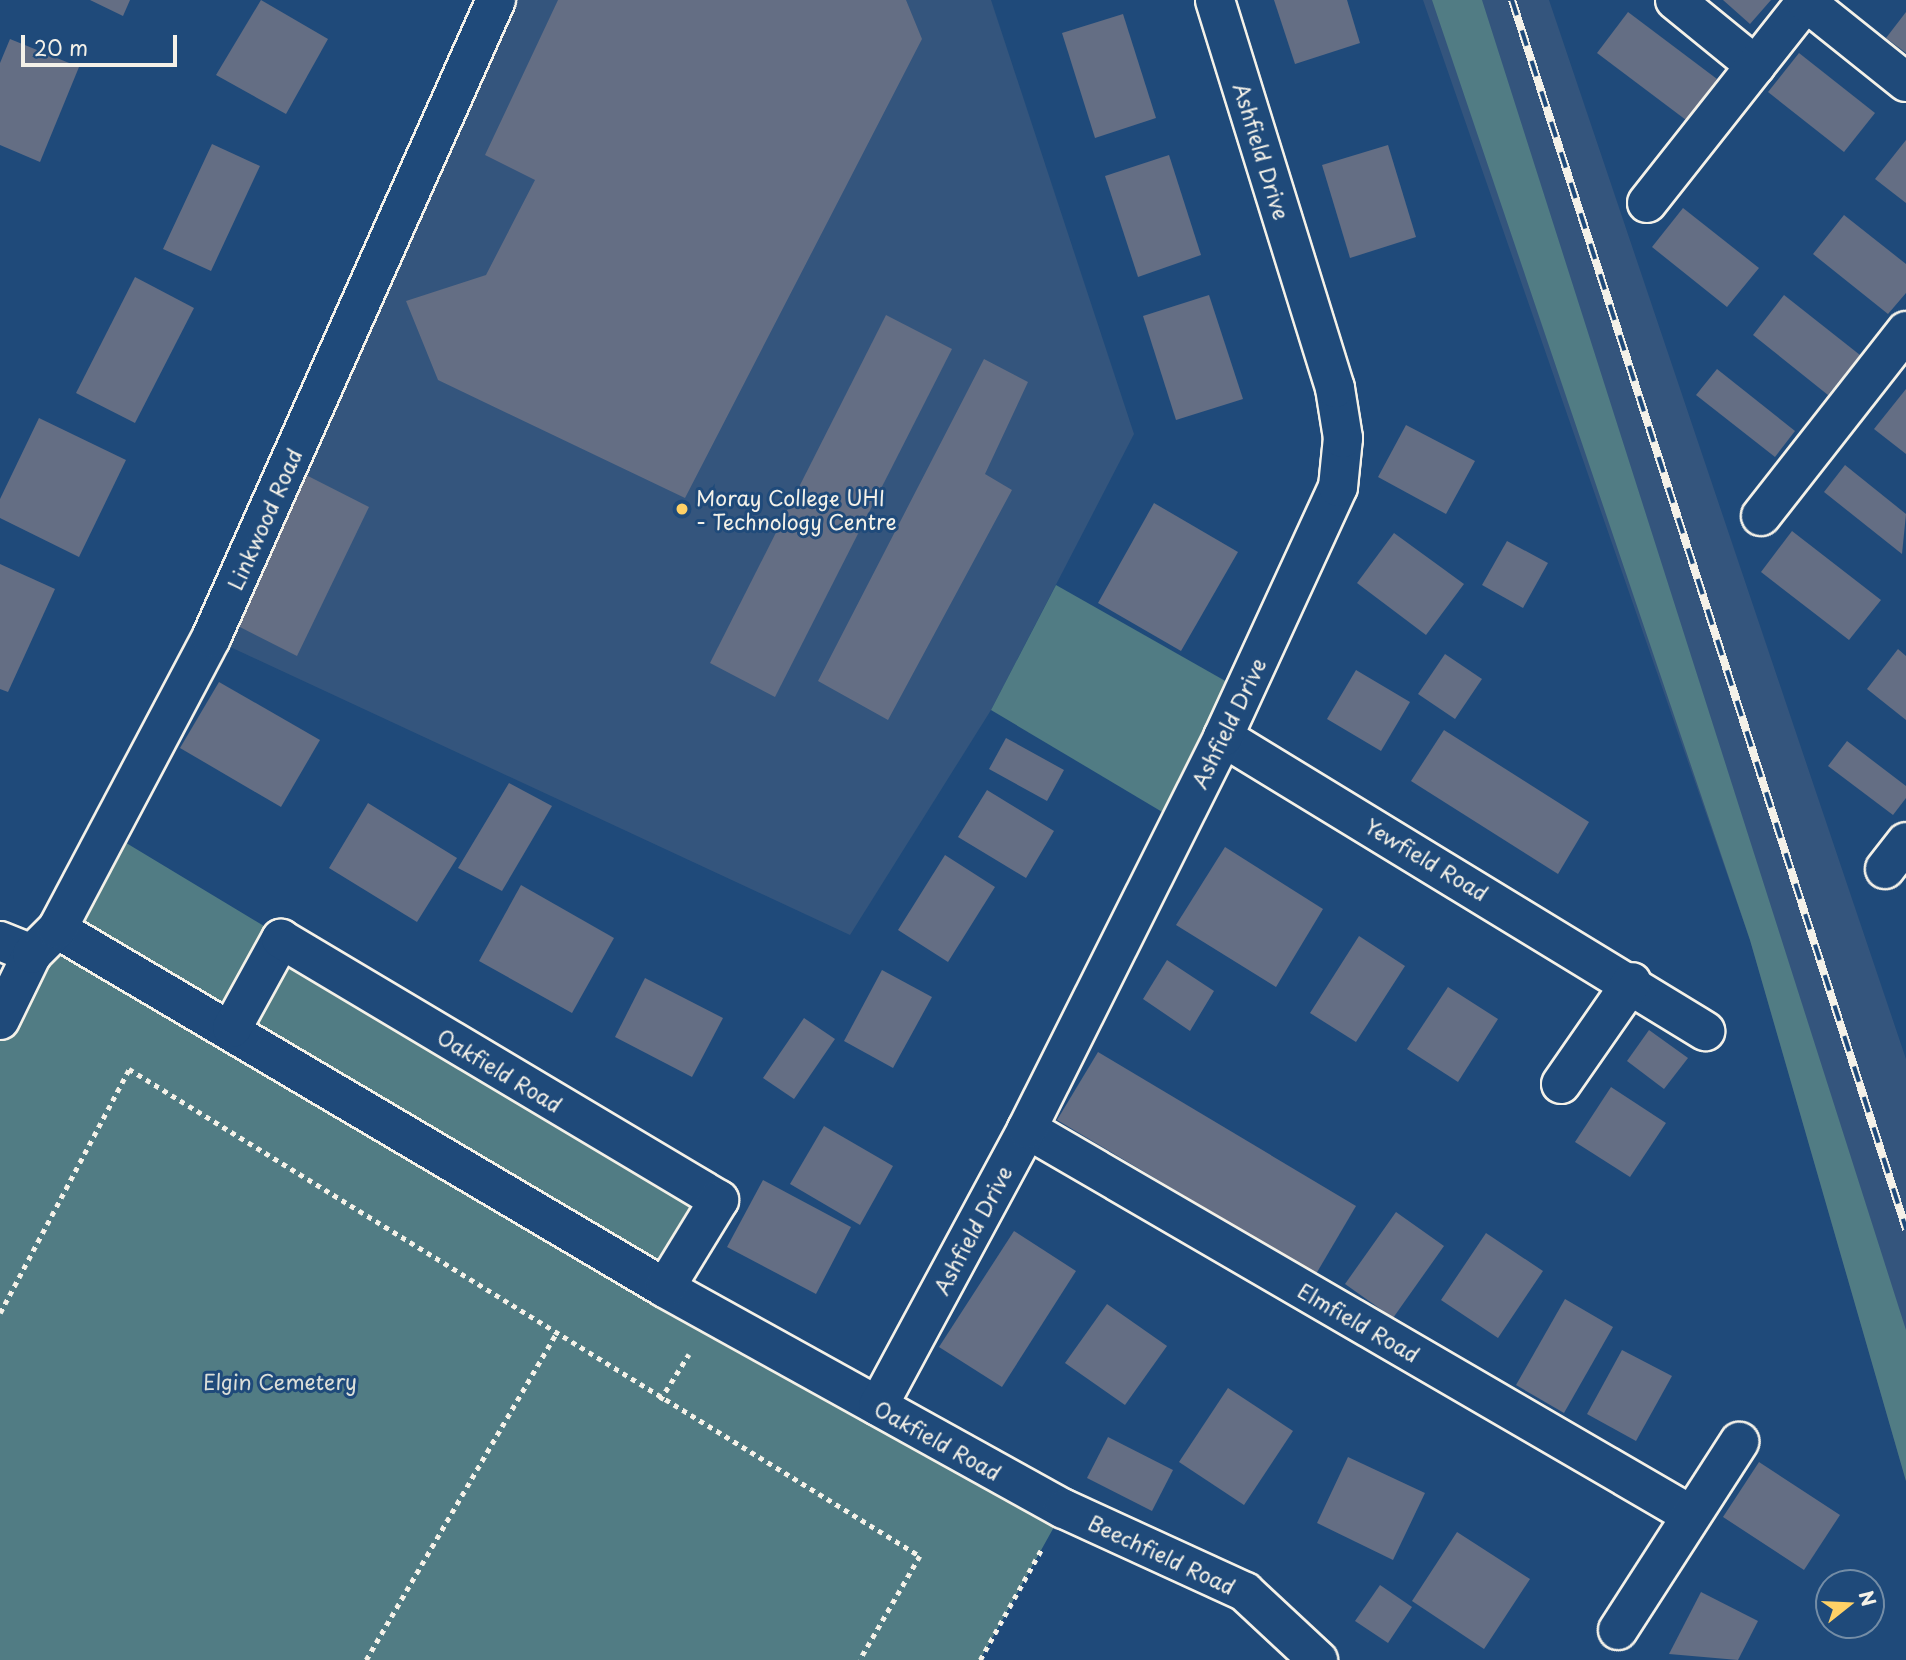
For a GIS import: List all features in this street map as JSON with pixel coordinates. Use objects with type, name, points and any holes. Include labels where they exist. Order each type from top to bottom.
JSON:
[{"type":"street","name":"Linkwood Road","points":[[0,1020],[30,941],[211,638],[496,0]]},
{"type":"street","name":"Ashfield Drive","points":[[878,1406],[1027,1129],[1223,737],[1338,487],[1343,438],[1335,388],[1214,0]]},
{"type":"street","points":[[1675,0],[1756,66]]},
{"type":"street","points":[[1647,203],[1806,2],[1906,82]]},
{"type":"street","points":[[1761,516],[1906,331]]},
{"type":"street","name":"Yewfield Road","points":[[1223,737],[1632,982],[1705,1031]]},
{"type":"street","name":"Oakfield Road","points":[[232,1028],[281,939],[719,1200],[665,1288]]},
{"type":"street","name":"Oakfield Road","points":[[30,941],[232,1028],[665,1288],[1064,1509]]},
{"type":"street","points":[[1561,1084],[1632,982]]},
{"type":"street","name":"Elmfield Road","points":[[1027,1129],[1690,1515]]},
{"type":"street","points":[[1618,1630],[1690,1515],[1740,1442]]},
{"type":"street","name":"Beechfield Road","points":[[1064,1509],[1245,1592],[1318,1660]]},
{"type":"path","points":[[0,1313],[129,1069],[555,1335],[920,1556],[860,1660]]},
{"type":"path","points":[[366,1660],[555,1335]]},
{"type":"path","points":[[980,1660],[1064,1509]]},
{"type":"shaded area","name":"Moray College UHI - Technology Centre","points":[[496,0],[991,0],[1134,434],[991,710],[850,935],[211,638]]},
{"type":"shaded area","points":[[1423,0],[1549,0],[1906,1059],[1906,1481],[1750,940]]},
{"type":"green space","points":[[1432,0],[1482,0],[1906,1330],[1906,1481],[1750,940]]},
{"type":"green space","points":[[1056,585],[1243,691],[1179,822],[991,710]]},
{"type":"green space","name":"Elgin Cemetery","points":[[108,832],[719,1200],[666,1286],[1064,1509],[980,1660],[0,1660],[0,1020]]},
{"type":"building","points":[[90,0],[130,0],[123,16]]},
{"type":"building","points":[[261,0],[328,39],[286,114],[216,75]]},
{"type":"building","points":[[558,0],[906,0],[922,39],[685,498],[438,380],[406,301],[486,275],[535,180],[485,155]]},
{"type":"building","points":[[1274,0],[1347,0],[1360,43],[1295,64]]},
{"type":"building","points":[[1723,0],[1771,0],[1750,24]]},
{"type":"building","points":[[1628,12],[1717,79],[1686,120],[1597,53]]},
{"type":"building","points":[[1906,12],[1906,53],[1886,38]]},
{"type":"building","points":[[1123,14],[1156,118],[1095,138],[1062,33]]},
{"type":"building","points":[[10,39],[79,67],[40,162],[0,145],[0,63]]},
{"type":"building","points":[[1799,53],[1875,113],[1844,152],[1768,92]]},
{"type":"building","points":[[1906,140],[1906,203],[1875,179]]},
{"type":"building","points":[[212,144],[260,166],[211,271],[163,249]]},
{"type":"building","points":[[1388,145],[1416,237],[1350,258],[1322,165]]},
{"type":"building","points":[[1169,155],[1201,255],[1138,277],[1105,176]]},
{"type":"building","points":[[1683,208],[1759,268],[1727,307],[1652,247]]},
{"type":"building","points":[[1844,215],[1906,264],[1906,293],[1888,314],[1813,254]]},
{"type":"building","points":[[135,277],[194,308],[135,423],[76,393]]},
{"type":"building","points":[[1209,295],[1243,399],[1176,420],[1143,316]]},
{"type":"building","points":[[1784,295],[1860,355],[1828,395],[1753,335]]},
{"type":"building","points":[[886,315],[952,349],[775,697],[710,663]]},
{"type":"building","points":[[984,359],[1028,382],[985,474],[1012,490],[888,720],[818,681]]},
{"type":"building","points":[[1717,369],[1795,431],[1775,457],[1696,395]]},
{"type":"building","points":[[1906,389],[1906,454],[1874,429]]},
{"type":"building","points":[[39,418],[126,460],[79,557],[0,518],[0,499]]},
{"type":"building","points":[[1406,425],[1475,461],[1446,514],[1378,477]]},
{"type":"building","points":[[1845,465],[1906,514],[1902,554],[1824,492]]},
{"type":"building","points":[[306,475],[369,507],[297,656],[234,624]]},
{"type":"building","points":[[1154,503],[1238,552],[1181,651],[1098,603]]},
{"type":"building","points":[[1792,531],[1881,600],[1849,640],[1761,572]]},
{"type":"building","points":[[1394,533],[1464,584],[1426,635],[1357,583]]},
{"type":"building","points":[[1507,541],[1548,563],[1523,608],[1482,585]]},
{"type":"building","points":[[0,564],[55,589],[8,692],[0,689]]},
{"type":"building","points":[[1898,649],[1906,656],[1906,720],[1867,689]]},
{"type":"building","points":[[1445,654],[1482,679],[1455,719],[1418,694]]},
{"type":"building","points":[[1356,670],[1410,702],[1381,751],[1327,719]]},
{"type":"building","points":[[219,682],[320,740],[281,807],[180,748]]},
{"type":"building","points":[[1444,730],[1589,822],[1558,874],[1411,781]]},
{"type":"building","points":[[1006,738],[1064,770],[1047,801],[989,769]]},
{"type":"building","points":[[1847,741],[1906,786],[1906,798],[1893,815],[1828,766]]},
{"type":"building","points":[[509,783],[552,806],[502,891],[458,868]]},
{"type":"building","points":[[987,790],[1054,831],[1026,878],[958,837]]},
{"type":"building","points":[[368,803],[457,858],[417,922],[329,868]]},
{"type":"building","points":[[1225,847],[1323,909],[1276,987],[1176,925]]},
{"type":"building","points":[[945,855],[995,887],[948,962],[898,930]]},
{"type":"building","points":[[521,885],[614,938],[572,1013],[479,961]]},
{"type":"building","points":[[1359,936],[1405,966],[1356,1042],[1310,1013]]},
{"type":"building","points":[[1167,960],[1214,991],[1190,1031],[1143,999]]},
{"type":"building","points":[[882,970],[932,997],[893,1068],[844,1041]]},
{"type":"building","points":[[645,978],[723,1018],[692,1077],[615,1037]]},
{"type":"building","points":[[1448,987],[1498,1019],[1458,1082],[1407,1049]]},
{"type":"building","points":[[804,1018],[835,1039],[794,1099],[763,1078]]},
{"type":"building","points":[[1649,1030],[1688,1058],[1664,1089],[1627,1061]]},
{"type":"building","points":[[1098,1052],[1356,1206],[1316,1274],[1057,1120]]},
{"type":"building","points":[[1611,1087],[1666,1123],[1630,1177],[1575,1142]]},
{"type":"building","points":[[824,1126],[893,1166],[860,1225],[790,1184]]},
{"type":"building","points":[[763,1180],[851,1227],[816,1294],[727,1247]]},
{"type":"building","points":[[1396,1212],[1444,1246],[1393,1318],[1345,1284]]},
{"type":"building","points":[[1014,1231],[1076,1271],[1002,1387],[939,1347]]},
{"type":"building","points":[[1486,1233],[1543,1271],[1498,1338],[1441,1300]]},
{"type":"building","points":[[1565,1299],[1613,1327],[1564,1413],[1516,1385]]},
{"type":"building","points":[[1107,1304],[1167,1346],[1125,1405],[1065,1363]]},
{"type":"building","points":[[1622,1350],[1672,1376],[1636,1441],[1587,1414]]},
{"type":"building","points":[[1228,1388],[1293,1431],[1244,1505],[1179,1462]]},
{"type":"building","points":[[1108,1437],[1173,1470],[1152,1511],[1087,1478]]},
{"type":"building","points":[[1348,1457],[1425,1493],[1393,1560],[1317,1523]]},
{"type":"building","points":[[1759,1462],[1840,1515],[1804,1570],[1723,1517]]},
{"type":"building","points":[[1457,1532],[1530,1579],[1484,1649],[1412,1601]]},
{"type":"building","points":[[1380,1585],[1412,1607],[1388,1643],[1355,1621]]},
{"type":"building","points":[[1701,1592],[1758,1621],[1738,1660],[1669,1654]]},
{"type":"railway","points":[[1512,0],[1906,1229]]},
{"type":"place","name":"Moray College UHI - Technology Centre","points":[[682,509]]}]
